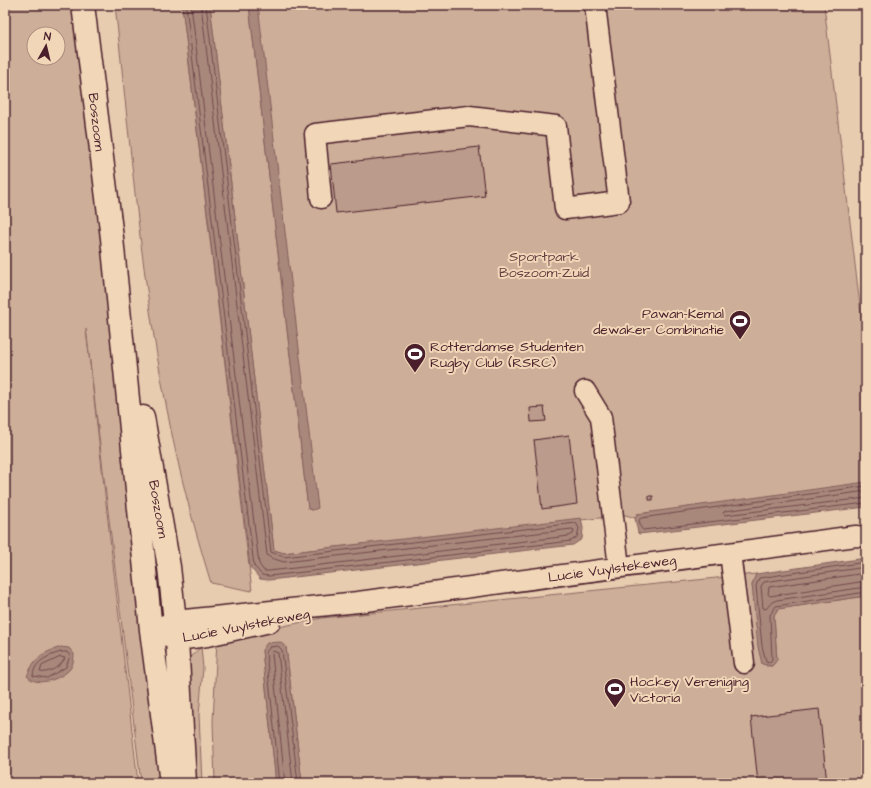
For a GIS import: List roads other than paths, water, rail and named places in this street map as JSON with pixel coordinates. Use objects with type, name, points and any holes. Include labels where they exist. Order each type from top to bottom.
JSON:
[{"type":"main road","name":"Boszoom","points":[[83,5],[112,238],[151,630],[171,783]]},
{"type":"main road","name":"Boszoom","points":[[112,238],[169,567],[176,630],[185,783]]},
{"type":"street","points":[[321,198],[315,134],[469,116],[556,126],[565,209],[619,202],[596,5]]},
{"type":"street","points":[[585,391],[601,417],[619,567]]},
{"type":"street","name":"Lucie Vuylstekeweg","points":[[151,630],[176,630],[207,636],[358,602],[730,552],[856,536],[866,537]]},
{"type":"street","points":[[730,552],[744,663]]},
{"type":"water","points":[[182,5],[210,5],[274,550],[284,553],[581,518],[583,528],[582,539],[573,545],[269,580],[260,579],[250,567]]},
{"type":"water","points":[[249,5],[258,5],[318,508],[313,510],[308,509]]},
{"type":"water","points":[[866,482],[866,507],[639,534],[635,518],[637,514]]},
{"type":"water","points":[[866,558],[866,596],[778,609],[774,615],[777,660],[772,666],[762,664],[758,647],[752,585],[756,574]]},
{"type":"water","points":[[280,642],[286,647],[302,783],[276,783],[262,650],[267,643]]},
{"type":"water","points":[[61,647],[69,648],[74,654],[72,666],[66,673],[55,679],[43,682],[31,680],[27,676],[33,664],[43,654]]},
{"type":"place","name":"Pawan-Kemal dewaker Combinatie","points":[[740,340]]},
{"type":"place","name":"Rotterdamse Studenten Rugby Club (RSRC)","points":[[415,374]]},
{"type":"place","name":"Hockey Vereniging Victoria","points":[[615,708]]},
{"type":"park label","name":"Sportpark Boszoom-Zuid","points":[[544,264]]}]
